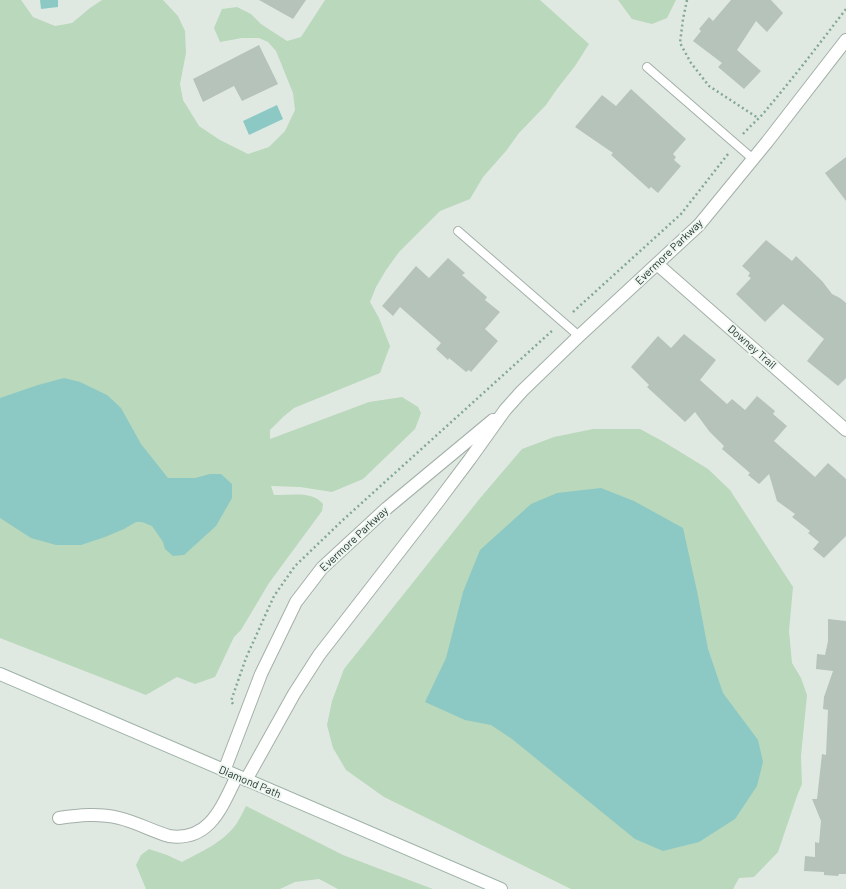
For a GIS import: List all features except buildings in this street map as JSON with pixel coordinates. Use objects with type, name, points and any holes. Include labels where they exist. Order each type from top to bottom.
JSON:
[{"type":"street","name":"Evermore Parkway","points":[[59,818],[84,815],[119,818],[169,836],[178,837],[191,835],[207,826],[216,816],[242,778],[319,655],[438,503],[505,410],[522,391],[578,336],[699,225],[753,159],[846,40]]},
{"type":"street","name":"Downey Trail","points":[[657,264],[846,430]]},
{"type":"street","name":"Evermore Parkway","points":[[224,771],[261,674],[296,602],[322,568],[387,508],[505,410]]},
{"type":"street","name":"Diamond Path","points":[[0,674],[501,889]]},
{"type":"lane","points":[[647,68],[753,159]]},
{"type":"lane","points":[[458,231],[578,336]]},
{"type":"path","points":[[687,0],[680,43],[691,63],[709,86],[758,118]]},
{"type":"path","points":[[244,719],[231,701],[246,658],[274,596],[295,566],[350,513],[681,214],[750,125],[786,86],[846,9]]},
{"type":"green space","points":[[0,0],[21,0],[33,17],[55,26],[72,23],[102,0],[163,0],[178,16],[185,31],[186,53],[180,84],[183,100],[199,126],[220,140],[248,154],[269,147],[285,131],[295,110],[293,93],[276,51],[268,42],[259,38],[242,38],[220,42],[214,28],[222,9],[237,7],[251,14],[261,24],[287,41],[301,37],[325,0],[540,0],[589,44],[575,66],[546,105],[519,133],[506,151],[483,177],[470,199],[440,211],[399,252],[386,270],[376,287],[370,302],[379,318],[390,346],[380,373],[294,408],[270,430],[270,439],[369,402],[402,397],[418,407],[421,413],[415,429],[363,479],[332,492],[300,487],[271,486],[274,495],[307,495],[313,497],[323,504],[322,511],[269,583],[241,630],[234,637],[215,677],[195,684],[177,677],[146,695],[0,638]]},
{"type":"green space","points":[[618,0],[676,0],[667,18],[652,24],[632,19]]},
{"type":"green space","points":[[593,429],[640,429],[708,469],[730,490],[793,587],[789,631],[792,663],[801,678],[807,695],[801,756],[802,784],[778,852],[754,877],[739,878],[733,889],[571,889],[384,797],[346,770],[333,748],[327,725],[332,701],[344,669],[481,497],[522,449],[554,437]]},
{"type":"green space","points":[[246,806],[343,855],[433,889],[338,889],[319,879],[295,882],[280,889],[146,889],[136,865],[141,855],[149,849],[182,862],[212,846],[226,836],[237,823]]},
{"type":"water","points":[[40,0],[58,0],[58,7],[41,9]]},
{"type":"water","points":[[277,105],[283,119],[249,135],[243,121]]},
{"type":"water","points":[[64,378],[80,382],[107,395],[121,408],[141,444],[168,478],[195,478],[210,474],[221,474],[232,484],[232,498],[216,526],[184,555],[173,556],[165,549],[163,542],[152,526],[142,522],[136,522],[105,537],[81,545],[56,545],[31,538],[0,518],[0,398]]},
{"type":"water","points":[[601,488],[634,501],[683,528],[708,649],[723,693],[758,740],[763,762],[757,786],[735,819],[699,842],[663,851],[635,839],[512,739],[491,725],[465,720],[425,702],[446,658],[463,592],[480,550],[531,504],[557,493]]}]
